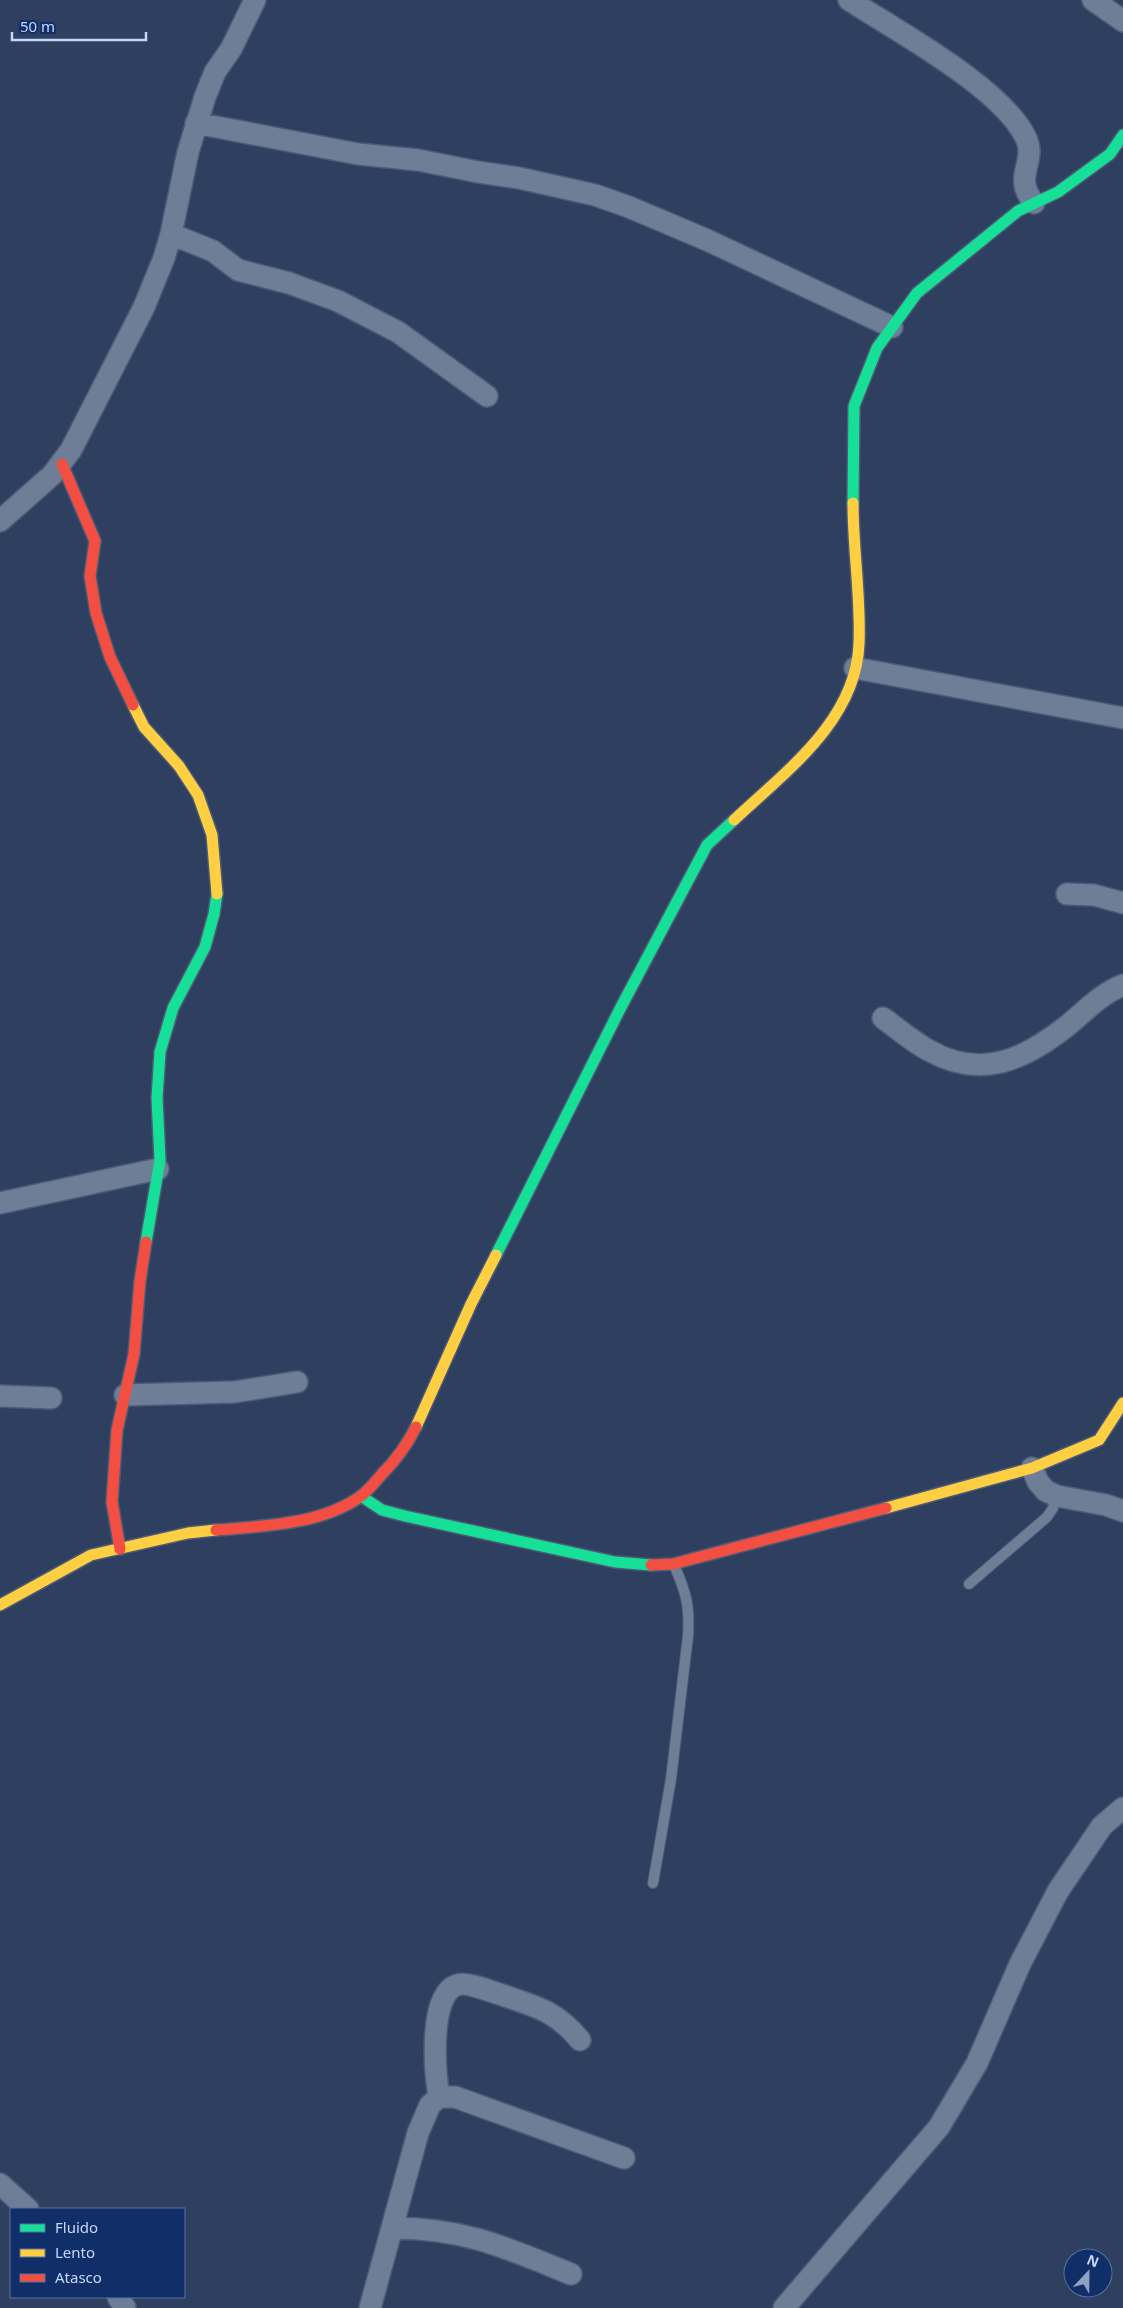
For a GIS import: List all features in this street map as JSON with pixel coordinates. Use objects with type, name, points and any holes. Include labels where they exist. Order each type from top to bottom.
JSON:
[{"type":"street","points":[[0,521],[41,486],[62,464],[79,436],[144,307],[164,258],[171,234],[196,123],[215,72],[245,24],[255,0]]},
{"type":"street","points":[[848,0],[959,71],[987,92],[1004,109],[1028,141],[1029,156],[1024,182],[1028,196],[1034,203]]},
{"type":"street","points":[[1094,0],[1123,21]]},
{"type":"street","points":[[196,123],[358,154],[418,160],[519,178],[595,195],[630,207],[707,240],[892,327]]},
{"type":"street","points":[[0,1605],[91,1555],[188,1534],[288,1524],[326,1512],[361,1496],[381,1476],[411,1437],[475,1295],[621,1007],[707,845],[806,752],[834,718],[847,694],[855,668],[859,644],[853,510],[854,406],[877,348],[917,293],[1018,211],[1058,192],[1110,154],[1123,136]]},
{"type":"street","points":[[171,234],[213,251],[238,270],[289,283],[346,306],[398,332],[487,396]]},
{"type":"street","points":[[62,464],[95,541],[90,576],[96,613],[110,656],[144,727],[179,766],[198,795],[212,835],[217,895],[210,933],[198,961],[173,1008],[160,1052],[157,1098],[158,1169],[140,1281],[134,1354],[118,1430],[112,1502],[120,1548]]},
{"type":"street","points":[[855,668],[1123,718]]},
{"type":"street","points":[[1067,894],[1094,895],[1123,904]]},
{"type":"street","points":[[883,1018],[917,1043],[947,1059],[972,1064],[994,1063],[1020,1057],[1044,1045],[1109,992],[1123,985]]},
{"type":"street","points":[[0,1203],[158,1169]]},
{"type":"street","points":[[125,1395],[234,1392],[297,1382]]},
{"type":"street","points":[[0,1396],[52,1398]]},
{"type":"street","points":[[361,1496],[382,1510],[414,1518],[616,1562],[650,1565],[673,1564],[808,1530],[1032,1468],[1099,1440],[1114,1421],[1123,1402]]},
{"type":"street","points":[[1032,1468],[1038,1482],[1046,1491],[1057,1496],[1106,1505],[1123,1512]]},
{"type":"street","points":[[784,2308],[939,2128],[977,2063],[1020,1964],[1058,1891],[1102,1826],[1123,1808]]},
{"type":"street","points":[[439,2097],[434,2053],[438,2016],[446,1996],[456,1985],[485,1990],[544,2008],[559,2018],[580,2040]]},
{"type":"street","points":[[370,2308],[418,2133],[430,2105],[439,2097],[455,2097],[624,2158]]},
{"type":"street","points":[[0,2184],[27,2208]]},
{"type":"street","points":[[393,2228],[436,2230],[473,2237],[571,2274]]},
{"type":"lane","points":[[969,1584],[1047,1518],[1057,1496]]},
{"type":"lane","points":[[653,1883],[671,1779],[689,1620],[686,1593],[673,1564]]},
{"type":"traffic: fast","points":[[853,503],[854,406],[877,348],[917,293],[1018,211],[1058,192],[1110,154],[1123,135]]},
{"type":"traffic: fast","points":[[496,1255],[621,1007],[707,845],[734,820]]},
{"type":"traffic: fast","points":[[146,1242],[160,1160],[157,1098],[160,1052],[173,1008],[205,947],[217,894]]},
{"type":"traffic: fast","points":[[361,1496],[382,1510],[405,1516],[615,1562],[651,1565]]},
{"type":"traffic: slow","points":[[734,820],[795,764],[832,721],[845,697],[855,672],[859,644],[859,609],[853,503]]},
{"type":"traffic: slow","points":[[133,705],[144,727],[179,766],[198,795],[212,835],[217,894]]},
{"type":"traffic: slow","points":[[416,1427],[471,1304],[496,1255]]},
{"type":"traffic: slow","points":[[886,1508],[1032,1468],[1099,1440],[1123,1403]]},
{"type":"traffic: slow","points":[[0,1605],[91,1555],[188,1533],[216,1530]]},
{"type":"traffic: jam","points":[[62,464],[95,541],[90,576],[96,613],[110,657],[133,705]]},
{"type":"traffic: jam","points":[[120,1549],[112,1502],[117,1430],[134,1354],[140,1281],[146,1242]]},
{"type":"traffic: jam","points":[[216,1530],[291,1522],[328,1513],[345,1506],[361,1496],[392,1463],[416,1427]]},
{"type":"traffic: jam","points":[[651,1565],[673,1564],[886,1508]]}]
